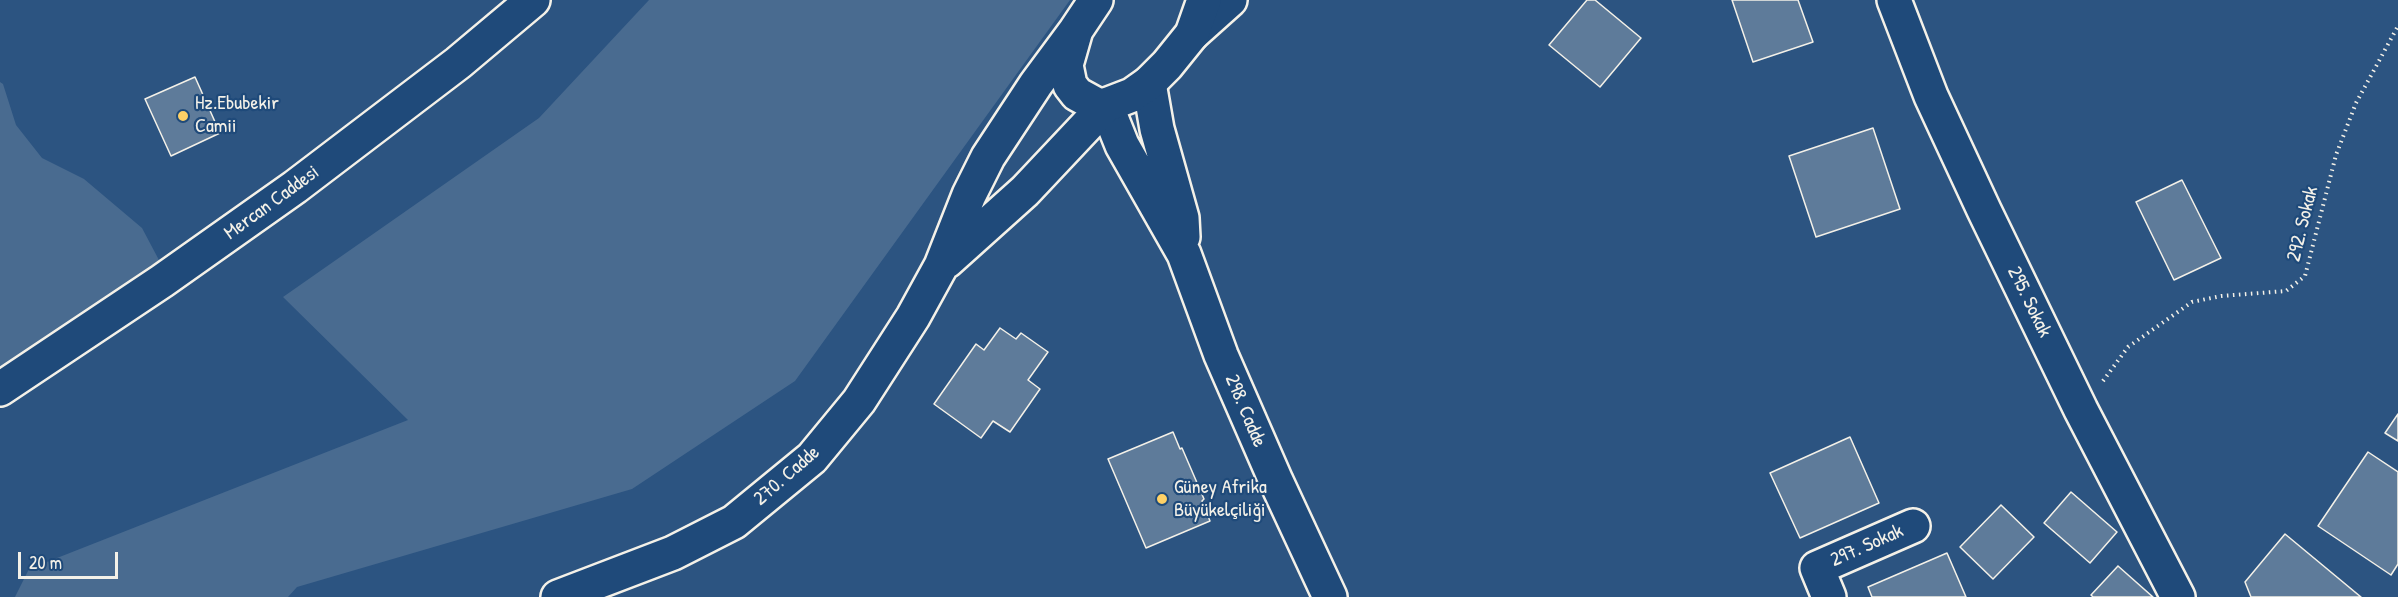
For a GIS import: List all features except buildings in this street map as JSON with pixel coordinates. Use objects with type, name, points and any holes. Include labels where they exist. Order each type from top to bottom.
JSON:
[{"type":"street","name":"Mercan Caddesi","points":[[0,389],[162,282],[295,187],[449,70],[533,0]]},
{"type":"street","name":"270. Cadde","points":[[558,597],[673,553],[734,522],[812,458],[859,401],[913,317],[941,266],[969,195],[988,157],[1036,84],[1096,0]]},
{"type":"street","name":"270. Cadde","points":[[1192,34],[1204,0]]},
{"type":"street","name":"270. Cadde","points":[[1076,30],[1066,65],[1070,85],[1086,100],[1097,105],[1106,105],[1132,95],[1149,83],[1181,50],[1192,34],[1230,0]]},
{"type":"street","name":"295. Sokak","points":[[1894,0],[1931,96],[2081,410],[2178,597]]},
{"type":"street","points":[[1149,83],[1157,129],[1182,218],[1184,254]]},
{"type":"street","name":"270. Cadde","points":[[941,266],[1025,191],[1106,105]]},
{"type":"street","points":[[1106,105],[1122,146],[1184,254]]},
{"type":"street","name":"298. Cadde","points":[[1184,254],[1221,355],[1330,597]]},
{"type":"street","name":"297. Sokak","points":[[1829,597],[1817,568],[1913,526]]},
{"type":"path","name":"292. Sokak","points":[[2081,410],[2128,347],[2192,302],[2221,296],[2286,291],[2305,276],[2336,155],[2356,103],[2398,26]]},
{"type":"shaded area","points":[[649,0],[1070,0],[795,381],[632,489],[297,587],[288,597],[15,597],[29,569],[408,420],[283,297],[539,118]]},
{"type":"shaded area","points":[[0,82],[3,84],[16,125],[42,158],[84,179],[142,228],[160,262],[162,281],[0,389]]},
{"type":"place","name":"Hz.Ebubekir Camii","points":[[183,116]]},
{"type":"place","name":"Güney Afrika Büyükelçiliği","points":[[1162,499]]}]
